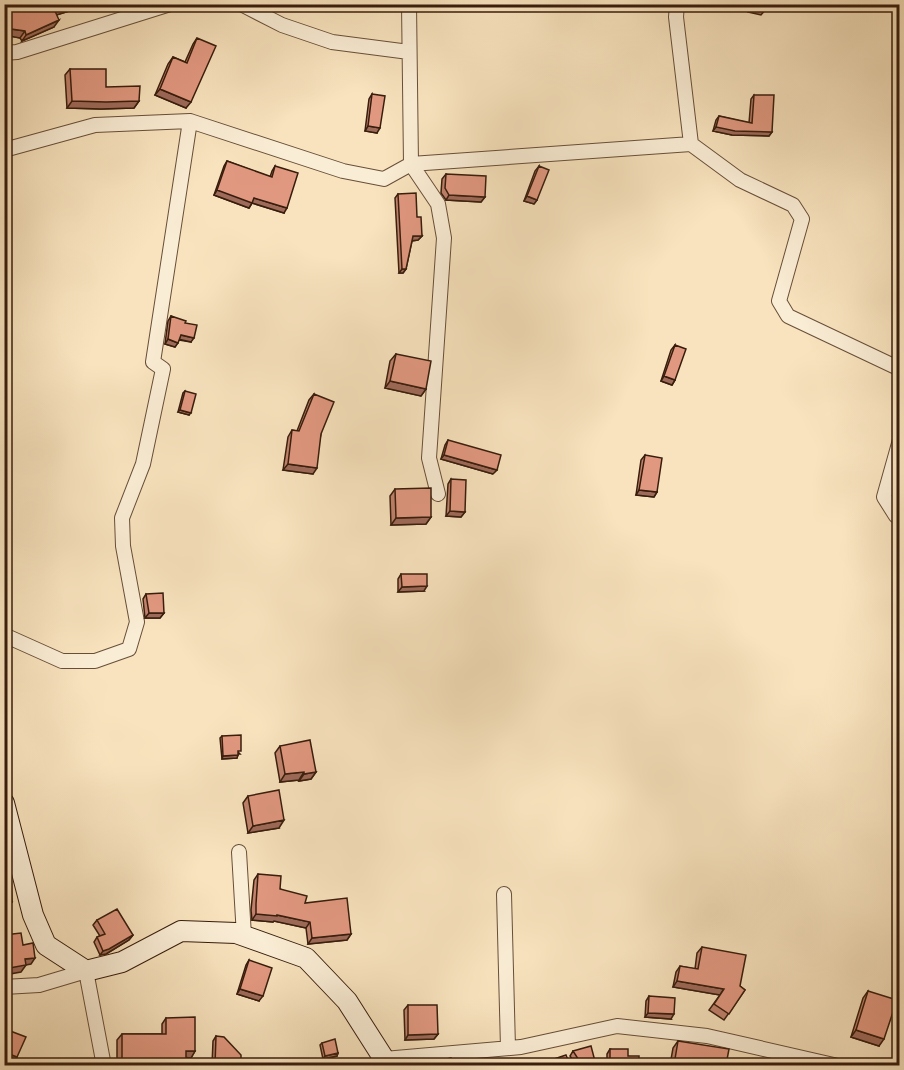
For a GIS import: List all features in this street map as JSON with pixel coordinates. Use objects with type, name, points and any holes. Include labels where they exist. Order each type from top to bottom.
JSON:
[{"type":"street","points":[[4,53],[18,52],[170,4]]},
{"type":"street","points":[[241,4],[282,25],[332,42],[409,52]]},
{"type":"street","points":[[409,4],[411,164],[438,204],[444,238],[429,458],[438,494]]},
{"type":"street","points":[[677,4],[676,17],[691,144]]},
{"type":"street","points":[[4,150],[94,125],[190,121],[343,171],[384,179],[411,164],[691,144],[740,180],[793,205],[802,219],[779,301],[788,316],[900,369]]},
{"type":"street","points":[[4,635],[62,661],[95,661],[129,649],[137,622],[123,546],[122,518],[143,464],[163,369],[153,362],[190,121]]},
{"type":"street","points":[[900,440],[884,497],[896,516],[900,517]]},
{"type":"street","points":[[4,803],[33,915],[46,945],[86,971],[104,1065]]},
{"type":"street","points":[[239,852],[244,936]]},
{"type":"street","points":[[504,894],[508,1048]]},
{"type":"street","points":[[4,987],[39,986],[122,962],[180,931],[236,933],[306,958],[347,1001],[386,1062],[521,1047],[616,1026],[707,1036],[838,1065]]},
{"type":"building","points":[[26,4],[75,4],[55,11],[59,20],[26,35],[25,31],[4,28],[4,8],[16,9]]},
{"type":"building","points":[[753,4],[767,4],[766,9]]},
{"type":"building","points":[[197,38],[216,46],[191,102],[160,89],[173,57],[187,63]]},
{"type":"building","points":[[70,69],[106,69],[106,87],[140,86],[139,101],[72,101]]},
{"type":"building","points":[[372,94],[385,96],[380,128],[368,126]]},
{"type":"building","points":[[754,95],[774,95],[772,132],[735,131],[716,127],[719,116],[752,123]]},
{"type":"building","points":[[227,161],[272,177],[275,166],[298,173],[287,208],[254,198],[252,203],[217,190]]},
{"type":"building","points":[[539,166],[549,170],[537,200],[527,196]]},
{"type":"building","points":[[446,174],[486,176],[485,197],[449,195],[445,188]]},
{"type":"building","points":[[416,193],[417,217],[421,217],[422,236],[413,236],[406,269],[402,269],[398,194]]},
{"type":"building","points":[[171,316],[186,321],[185,323],[197,325],[194,338],[181,335],[178,343],[168,339]]},
{"type":"building","points":[[675,345],[686,349],[675,380],[664,376]]},
{"type":"building","points":[[396,354],[431,361],[426,389],[390,381]]},
{"type":"building","points":[[185,391],[196,394],[191,413],[180,410]]},
{"type":"building","points":[[314,394],[334,402],[321,434],[317,468],[288,464],[292,430],[299,431]]},
{"type":"building","points":[[448,440],[501,455],[497,470],[444,455]]},
{"type":"building","points":[[645,455],[662,458],[657,492],[639,490]]},
{"type":"building","points":[[451,479],[466,480],[465,512],[450,511]]},
{"type":"building","points":[[431,488],[431,517],[396,518],[395,489]]},
{"type":"building","points":[[401,574],[427,574],[427,586],[402,587]]},
{"type":"building","points":[[163,593],[164,613],[149,613],[146,594]]},
{"type":"building","points":[[241,735],[241,751],[238,751],[238,755],[223,756],[222,736]]},
{"type":"building","points":[[310,740],[316,772],[285,774],[280,746]]},
{"type":"building","points":[[279,790],[284,820],[253,826],[248,796]]},
{"type":"building","points":[[4,874],[11,874],[12,902],[4,902]]},
{"type":"building","points":[[258,874],[281,876],[280,889],[307,896],[305,903],[347,898],[351,934],[312,938],[310,922],[277,915],[256,914]]},
{"type":"building","points":[[117,909],[133,935],[103,951],[97,937],[105,934],[97,920]]},
{"type":"building","points":[[21,933],[23,945],[33,943],[35,958],[25,959],[26,965],[4,969],[4,935]]},
{"type":"building","points":[[702,947],[746,955],[740,986],[745,990],[729,1014],[714,1004],[724,989],[677,981],[680,966],[698,969]]},
{"type":"building","points":[[249,960],[272,968],[263,996],[240,989]]},
{"type":"building","points":[[868,991],[897,1000],[884,1039],[856,1030]]},
{"type":"building","points":[[649,996],[675,998],[674,1014],[648,1013]]},
{"type":"building","points":[[408,1005],[437,1005],[438,1034],[408,1035]]},
{"type":"building","points":[[195,1017],[195,1051],[186,1051],[186,1065],[122,1065],[122,1034],[166,1034],[166,1018]]},
{"type":"building","points":[[4,1022],[7,1023],[5,1029],[26,1037],[17,1057],[4,1052]]},
{"type":"building","points":[[216,1036],[224,1037],[241,1055],[241,1065],[215,1065]]},
{"type":"building","points":[[335,1039],[338,1053],[325,1056],[322,1043]]},
{"type":"building","points":[[678,1041],[729,1049],[726,1065],[674,1065]]},
{"type":"building","points":[[591,1046],[596,1065],[582,1065],[573,1051]]},
{"type":"building","points":[[610,1049],[628,1049],[628,1056],[639,1056],[639,1065],[610,1065]]},
{"type":"building","points":[[566,1055],[570,1065],[539,1065],[539,1064]]},
{"type":"building","points":[[451,1058],[453,1065],[426,1064]]}]
